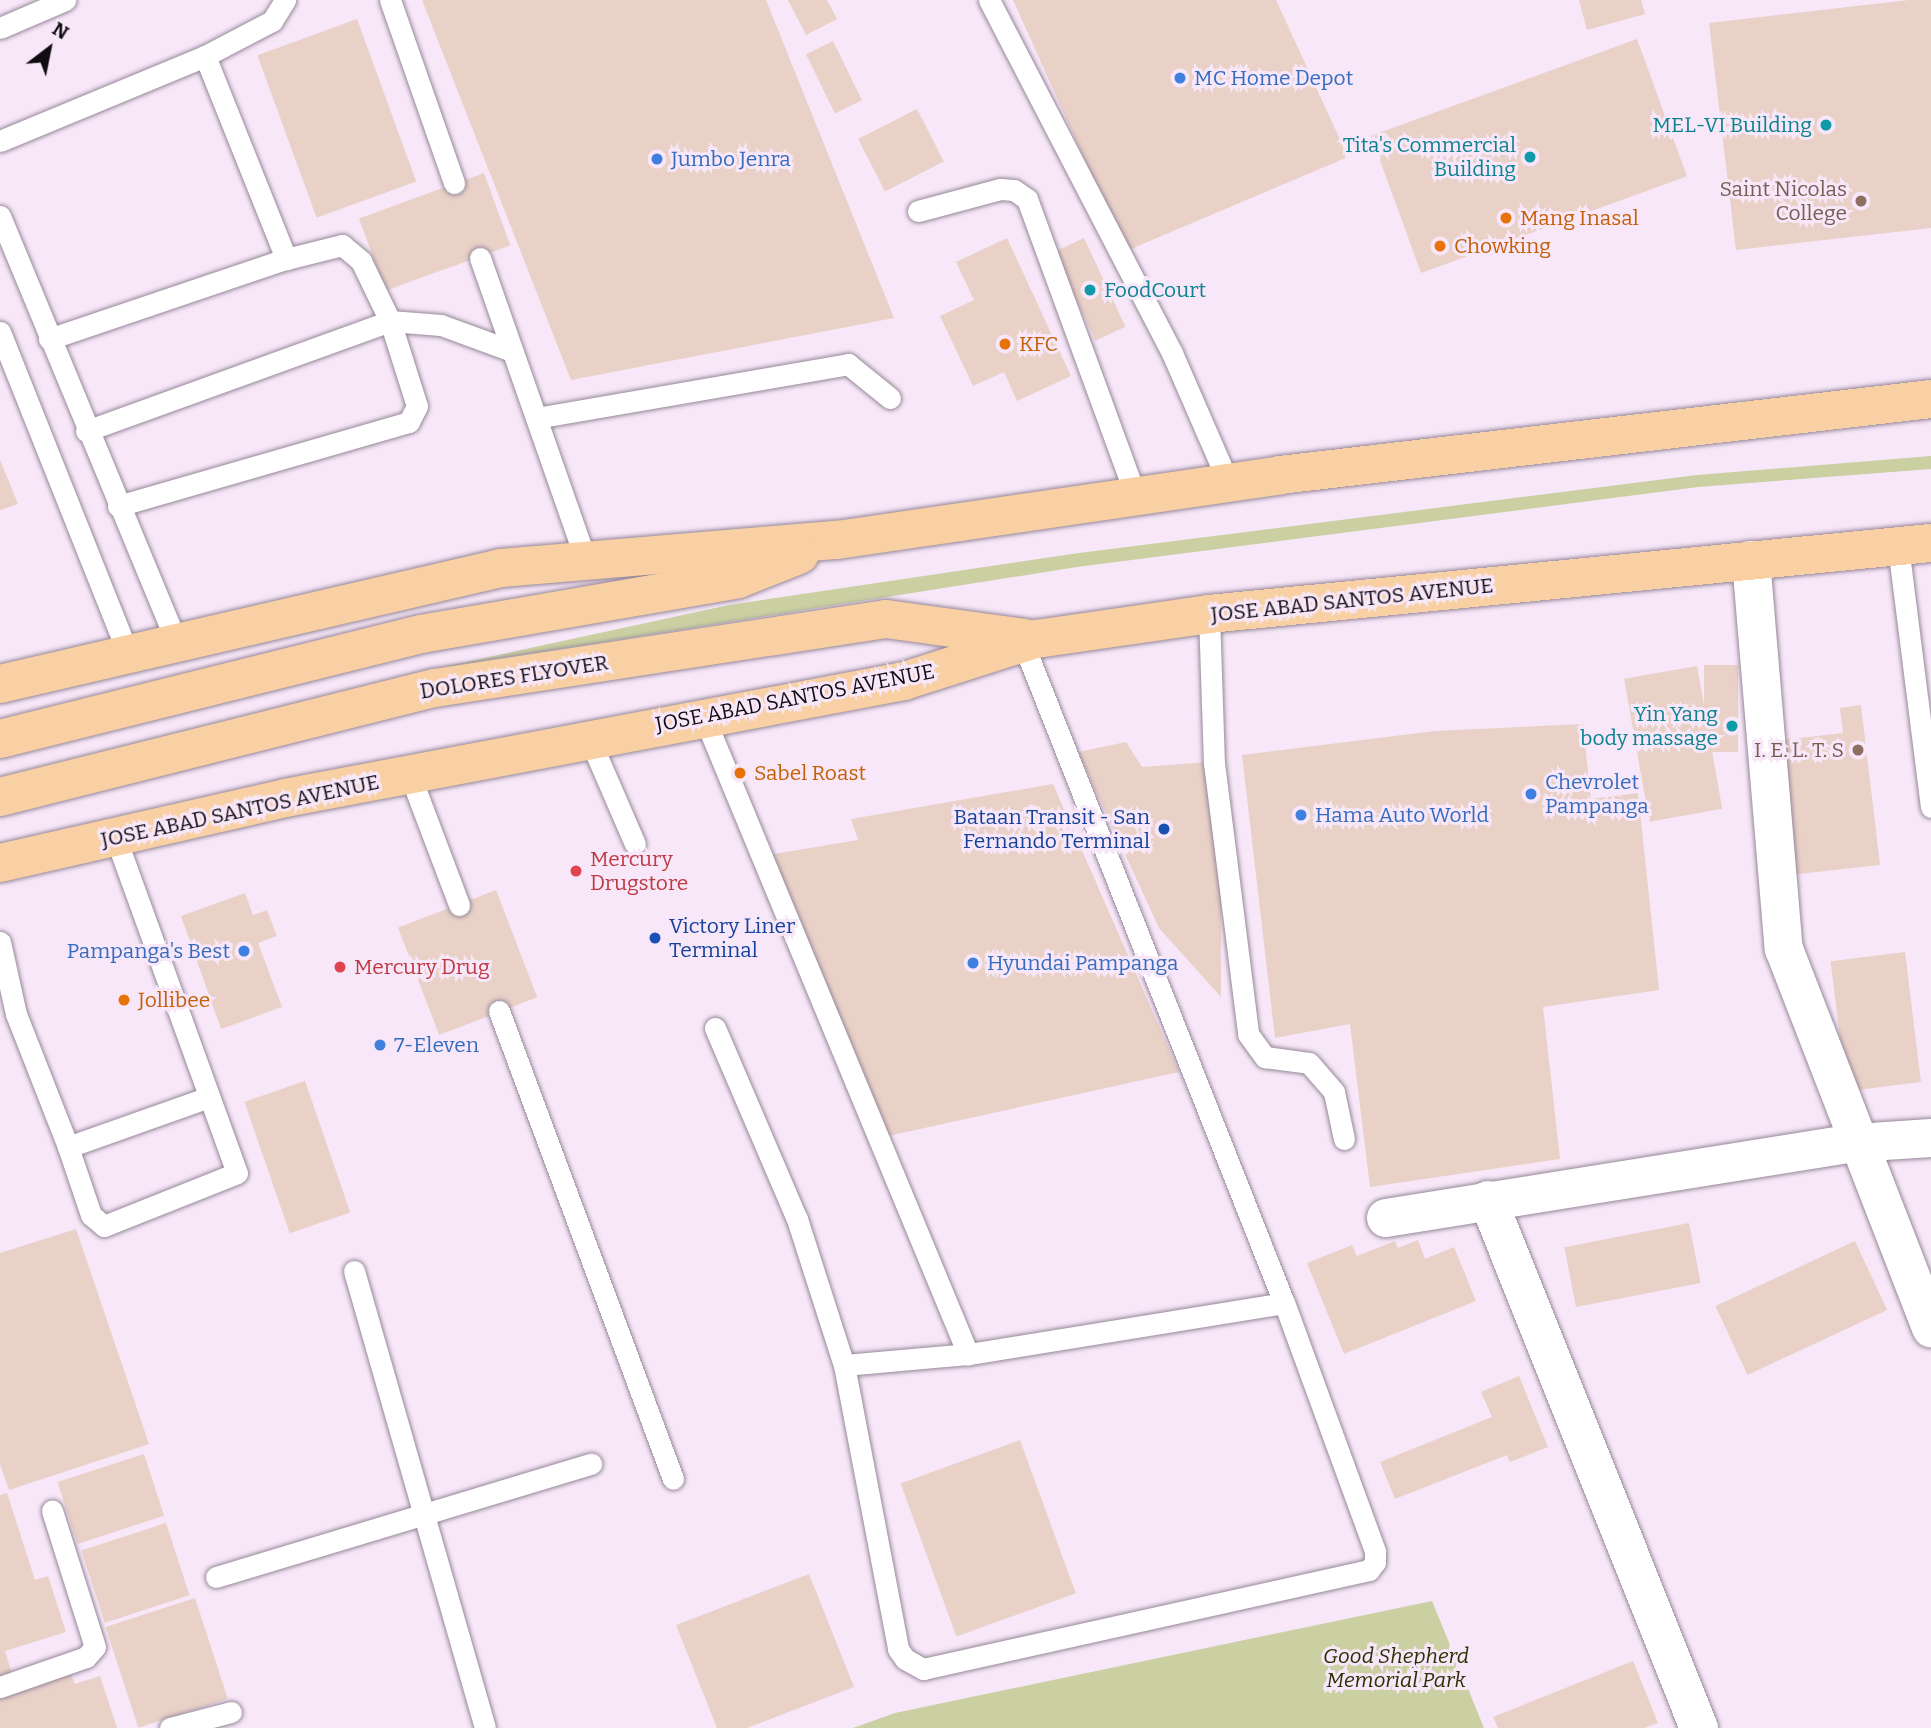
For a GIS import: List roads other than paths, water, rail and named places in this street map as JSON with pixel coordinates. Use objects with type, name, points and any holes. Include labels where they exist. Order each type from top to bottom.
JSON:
[{"type":"highway","points":[[0,684],[176,641],[501,568],[837,540],[1228,482],[1931,399]]},
{"type":"highway","points":[[0,738],[421,634],[738,579],[837,540]]},
{"type":"highway","name":"JOSE ABAD SANTOS AVENUE","points":[[0,863],[410,775],[904,681],[1030,641],[1209,614],[1914,544]]},
{"type":"highway","name":"DOLORES FLYOVER","points":[[0,797],[435,688],[886,619],[1030,641]]},
{"type":"street","points":[[1751,560],[1784,949],[1856,1143],[1931,1328]]},
{"type":"street","points":[[1386,1218],[1856,1143],[1931,1138]]},
{"type":"street","points":[[1488,1200],[1699,1728]]},
{"type":"lane","points":[[0,28],[65,0]]},
{"type":"lane","points":[[0,141],[205,56],[272,21],[285,0]]},
{"type":"lane","points":[[390,0],[454,183]]},
{"type":"lane","points":[[989,0],[1172,353],[1228,482]]},
{"type":"lane","points":[[205,56],[286,259]]},
{"type":"lane","points":[[918,211],[1000,189],[1014,190],[1027,200],[1135,494]]},
{"type":"lane","points":[[0,216],[86,431],[176,641]]},
{"type":"lane","points":[[49,340],[286,259],[342,246],[353,250],[390,321],[417,406],[409,422],[118,506]]},
{"type":"lane","points":[[480,258],[586,559]]},
{"type":"lane","points":[[86,431],[390,321],[442,325],[512,351]]},
{"type":"lane","points":[[0,332],[128,653]]},
{"type":"lane","points":[[536,418],[848,363],[890,398]]},
{"type":"lane","points":[[1914,544],[1931,807]]},
{"type":"lane","points":[[1209,614],[1214,764],[1248,1034],[1265,1058],[1309,1063],[1334,1092],[1345,1139]]},
{"type":"lane","points":[[715,1028],[797,1219],[844,1366],[898,1649],[923,1669],[1369,1570],[1375,1551],[1284,1303],[1030,641]]},
{"type":"lane","points":[[704,718],[968,1354]]},
{"type":"lane","points":[[590,740],[635,844]]},
{"type":"lane","points":[[410,775],[459,905]]},
{"type":"lane","points":[[0,942],[16,1014],[68,1147],[91,1215],[104,1226],[234,1178],[236,1168],[116,838]]},
{"type":"lane","points":[[499,1012],[673,1479]]},
{"type":"lane","points":[[68,1147],[209,1097]]},
{"type":"lane","points":[[354,1271],[421,1513],[485,1728]]},
{"type":"lane","points":[[844,1366],[968,1354],[1284,1303]]},
{"type":"lane","points":[[216,1577],[421,1513],[591,1464]]},
{"type":"lane","points":[[0,1687],[86,1657],[95,1647],[52,1511]]},
{"type":"lane","points":[[170,1728],[231,1712]]},
{"type":"place","name":"MC Home Depot","points":[[1180,78]]},
{"type":"place","name":"MEL-VI Building","points":[[1826,125]]},
{"type":"place","name":"Tita's Commercial Building","points":[[1530,157]]},
{"type":"place","name":"Jumbo Jenra","points":[[657,159]]},
{"type":"place","name":"Saint Nicolas College","points":[[1861,201]]},
{"type":"place","name":"Mang Inasal","points":[[1506,218]]},
{"type":"place","name":"Chowking","points":[[1440,246]]},
{"type":"place","name":"FoodCourt","points":[[1090,290]]},
{"type":"place","name":"KFC","points":[[1005,344]]},
{"type":"place","name":"Yin Yang body massage","points":[[1732,726]]},
{"type":"place","name":"I. E. L. T. S","points":[[1858,750]]},
{"type":"place","name":"Sabel Roast","points":[[740,773]]},
{"type":"place","name":"Chevrolet Pampanga","points":[[1531,794]]},
{"type":"place","name":"Hama Auto World","points":[[1301,815]]},
{"type":"place","name":"Bataan Transit - San Fernando Terminal","points":[[1164,829]]},
{"type":"place","name":"Mercury Drugstore","points":[[576,871]]},
{"type":"place","name":"Victory Liner Terminal","points":[[655,938]]},
{"type":"place","name":"Pampanga's Best","points":[[244,951]]},
{"type":"place","name":"Hyundai Pampanga","points":[[973,963]]},
{"type":"place","name":"Mercury Drug","points":[[340,967]]},
{"type":"place","name":"Jollibee","points":[[124,1000]]},
{"type":"place","name":"7-Eleven","points":[[380,1045]]},
{"type":"park label","name":"Good Shepherd Memorial Park","points":[[1396,1668]]}]
